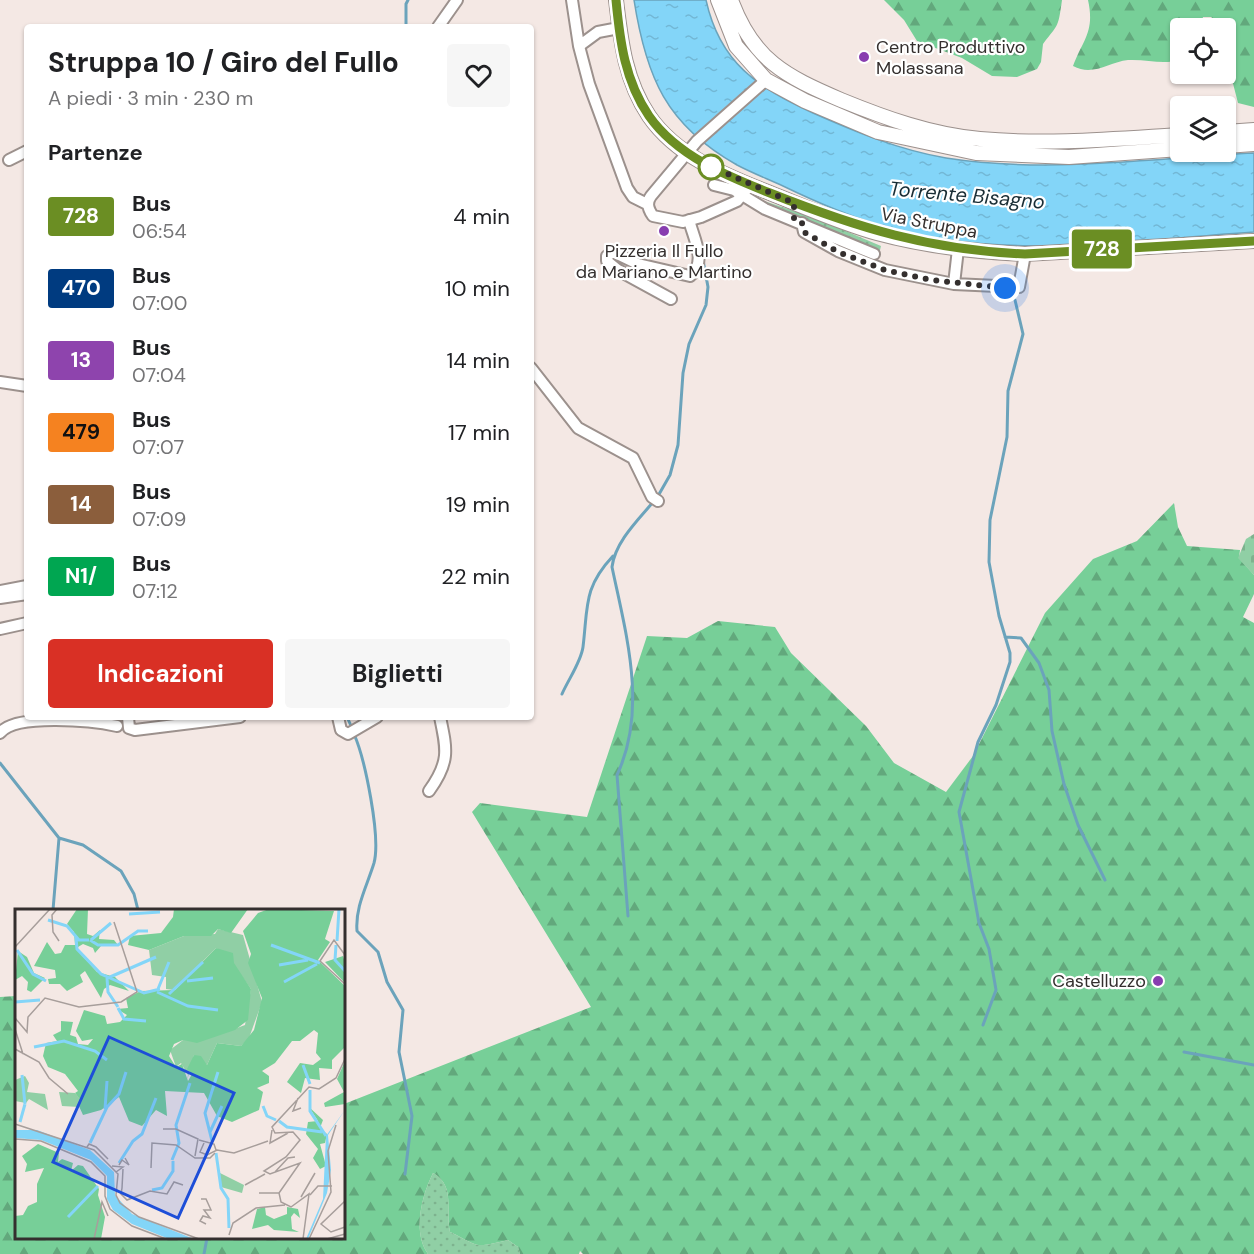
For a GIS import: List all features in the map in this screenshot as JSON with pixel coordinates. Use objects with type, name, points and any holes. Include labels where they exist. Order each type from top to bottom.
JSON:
[{"type":"main road","name":"Via Struppa","points":[[616,0],[624,64],[639,101],[670,140],[746,190],[794,203],[877,233],[958,249],[1025,254],[1254,241]]},
{"type":"main road","points":[[718,0],[736,46],[765,81],[878,132],[939,147],[976,153],[1069,157],[1170,150]]},
{"type":"main road","points":[[731,0],[749,38],[775,68],[812,87],[883,117],[939,132],[979,139],[1067,142],[1170,136]]},
{"type":"main road","points":[[1236,131],[1254,130]]},
{"type":"main road","points":[[1236,145],[1254,144]]},
{"type":"street","points":[[440,24],[457,0]]},
{"type":"street","points":[[572,0],[579,46],[589,84],[624,182],[633,197],[647,204],[653,216],[683,222],[720,210],[746,190]]},
{"type":"street","points":[[579,46],[598,32],[619,28]]},
{"type":"street","points":[[647,204],[651,196],[697,141],[765,81]]},
{"type":"street","points":[[9,160],[24,152]]},
{"type":"street","name":"Via Struppa","points":[[714,185],[746,190],[765,209],[874,254]]},
{"type":"street","points":[[794,203],[800,225],[863,264],[954,284],[1019,287],[1025,254]]},
{"type":"street","points":[[671,299],[618,270],[609,263],[607,256],[613,252],[638,264],[690,276],[696,269],[699,250],[690,220]]},
{"type":"street","points":[[861,247],[863,264]]},
{"type":"street","points":[[954,284],[958,249]]},
{"type":"street","points":[[534,372],[578,428],[610,443],[636,461],[655,499]]},
{"type":"street","points":[[0,382],[24,386]]},
{"type":"street","points":[[0,591],[24,587]]},
{"type":"street","points":[[0,598],[24,594]]},
{"type":"street","points":[[0,629],[24,624]]},
{"type":"street","points":[[0,733],[8,726],[52,720]]},
{"type":"street","points":[[75,720],[117,726]]},
{"type":"street","points":[[128,720],[129,728],[135,730],[216,720]]},
{"type":"street","points":[[339,720],[341,730],[354,732],[372,720]]},
{"type":"street","points":[[429,790],[443,768],[446,757],[440,720]]},
{"type":"green space","points":[[884,0],[1062,0],[1058,21],[1043,44],[1041,62],[1037,69],[1017,77],[992,76],[962,58],[917,41],[904,20]]},
{"type":"green space","points":[[1088,0],[1254,0],[1254,107],[1238,103],[1233,84],[1236,84],[1236,18],[1170,18],[1170,62],[1128,60],[1087,70],[1073,66],[1087,35],[1090,11]]},
{"type":"green space","points":[[761,200],[815,218],[881,246],[876,267],[775,216]]},
{"type":"green space","points":[[1174,503],[1178,527],[1187,546],[1240,550],[1239,558],[1254,575],[1254,594],[1243,617],[1254,623],[1254,1254],[583,1254],[580,1251],[579,1254],[520,1254],[518,1247],[508,1240],[477,1245],[450,1232],[445,1185],[433,1173],[425,1192],[420,1214],[420,1235],[428,1254],[0,1254],[0,997],[15,996],[15,1239],[345,1239],[345,1104],[591,1007],[472,812],[480,803],[587,817],[647,636],[687,638],[718,621],[775,627],[791,653],[866,726],[894,763],[946,792],[973,756],[1045,613],[1093,559],[1137,541]]},
{"type":"green space","points":[[1254,534],[1254,575],[1238,558],[1246,539]]},
{"type":"green space","points":[[433,1173],[445,1185],[450,1232],[477,1245],[508,1240],[518,1247],[520,1254],[428,1254],[420,1235],[420,1214],[425,1192]]},
{"type":"water","name":"Torrente Bisagno","points":[[634,0],[706,0],[712,22],[731,57],[758,82],[793,103],[845,127],[878,140],[929,155],[984,163],[1061,165],[1170,158],[1170,162],[1236,162],[1236,154],[1254,153],[1254,232],[1113,243],[1018,246],[971,243],[925,236],[854,217],[737,165],[713,150],[693,133],[676,116],[663,96],[645,53]]},
{"type":"waterway","points":[[406,24],[408,0]]},
{"type":"waterway","points":[[698,234],[703,250]]},
{"type":"waterway","points":[[658,496],[670,475],[678,445],[683,373],[689,344],[706,305],[708,287],[703,260]]},
{"type":"waterway","points":[[983,1025],[996,990],[989,949],[979,923],[959,812],[978,742],[996,705],[1010,662],[1010,653],[999,616],[989,562],[990,520],[1007,437],[1008,391],[1023,334],[1015,300]]},
{"type":"waterway","points":[[628,916],[617,775],[626,750],[633,698],[628,645],[612,567],[622,540],[654,501]]},
{"type":"waterway","points":[[562,694],[582,653],[592,588],[603,567],[613,556]]},
{"type":"waterway","points":[[1005,637],[1021,638],[1039,663],[1049,690],[1052,731],[1064,784],[1078,825],[1105,880]]},
{"type":"waterway","points":[[348,720],[352,728]]},
{"type":"waterway","points":[[354,734],[367,779],[374,817],[376,851],[360,905],[357,931],[378,952],[387,982],[403,1010],[399,1052],[412,1116],[405,1174]]},
{"type":"waterway","points":[[0,763],[59,838],[83,845],[121,871],[134,894],[138,909]]},
{"type":"waterway","points":[[53,909],[59,838]]},
{"type":"waterway","points":[[1184,1052],[1254,1065]]},
{"type":"waterway","points":[[204,1254],[207,1239]]},
{"type":"bus line","name":"728","points":[[616,0],[624,64],[631,84],[639,101],[670,140],[705,164],[824,215],[877,233],[958,249],[1025,254],[1254,241]]},
{"type":"place","name":"Centro Produttivo Molassana","points":[[864,57]]},
{"type":"place","name":"Pizzeria Il Fullo da Mariano e Martino","points":[[664,231]]},
{"type":"place","name":"Castelluzzo","points":[[1158,981]]},
{"type":"route","points":[[711,167],[705,164],[794,203],[794,220],[802,223],[804,232],[863,264],[954,284],[1005,288]]}]
